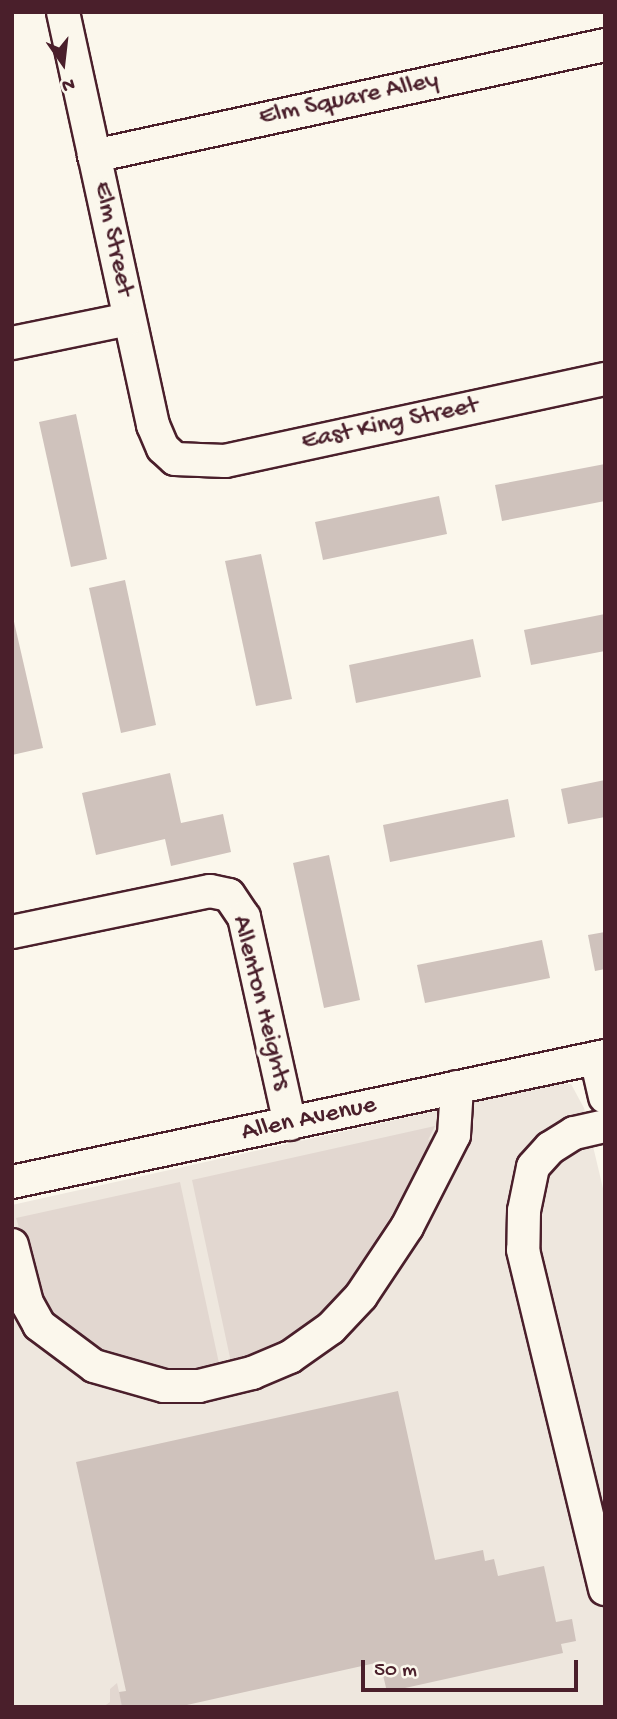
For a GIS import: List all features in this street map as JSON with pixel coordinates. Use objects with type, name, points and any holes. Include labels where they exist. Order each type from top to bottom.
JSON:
[{"type":"street","name":"Elm Street","points":[[63,12],[153,425],[163,448],[176,459]]},
{"type":"street","name":"Elm Square Alley","points":[[94,156],[605,45]]},
{"type":"street","points":[[12,343],[129,319]]},
{"type":"street","name":"East King Street","points":[[176,459],[225,461],[605,379]]},
{"type":"street","name":"Allenton Heights","points":[[12,932],[210,891],[229,895],[244,917],[290,1124]]},
{"type":"street","points":[[601,1057],[605,1097]]},
{"type":"street","name":"Allen Avenue","points":[[12,1182],[601,1057]]},
{"type":"street","points":[[12,1245],[27,1303],[39,1325],[94,1366],[164,1386],[199,1386],[252,1373],[290,1357],[331,1328],[361,1296],[407,1227],[454,1135],[457,1087]]},
{"type":"street","points":[[605,1126],[573,1133],[550,1148],[533,1167],[524,1211],[523,1250],[605,1589]]},
{"type":"shaded area","points":[[557,1084],[571,1084],[584,1108],[605,1197],[605,1707],[12,1707],[12,1205]]},
{"type":"shaded area","points":[[435,1126],[428,1140],[442,1137],[327,1315],[299,1338],[232,1367],[192,1180]]},
{"type":"shaded area","points":[[180,1182],[220,1368],[168,1375],[99,1353],[46,1315],[16,1218]]},
{"type":"shaded area","points":[[117,1683],[122,1705],[103,1707],[110,1702],[110,1689]]},
{"type":"building","points":[[76,414],[107,559],[71,567],[39,422]]},
{"type":"building","points":[[605,464],[605,501],[502,521],[495,485]]},
{"type":"building","points":[[439,496],[447,534],[323,560],[315,522]]},
{"type":"building","points":[[261,554],[292,699],[256,706],[225,561]]},
{"type":"building","points":[[125,580],[156,725],[121,733],[89,588]]},
{"type":"building","points":[[12,613],[43,748],[12,755]]},
{"type":"building","points":[[605,614],[605,651],[531,665],[524,630]]},
{"type":"building","points":[[473,639],[481,677],[356,703],[349,665]]},
{"type":"building","points":[[170,773],[181,823],[223,814],[231,852],[171,866],[165,839],[96,855],[82,793]]},
{"type":"building","points":[[605,780],[605,817],[568,824],[561,789]]},
{"type":"building","points":[[508,799],[515,837],[390,862],[383,825]]},
{"type":"building","points":[[329,855],[360,1000],[324,1008],[293,863]]},
{"type":"building","points":[[605,932],[605,969],[595,971],[588,935]]},
{"type":"building","points":[[542,940],[550,978],[425,1003],[417,965]]},
{"type":"building","points":[[398,1391],[435,1560],[483,1550],[485,1561],[494,1559],[498,1576],[544,1566],[556,1622],[572,1619],[576,1641],[561,1644],[563,1653],[387,1692],[380,1662],[178,1707],[122,1707],[119,1692],[126,1691],[76,1462]]}]
